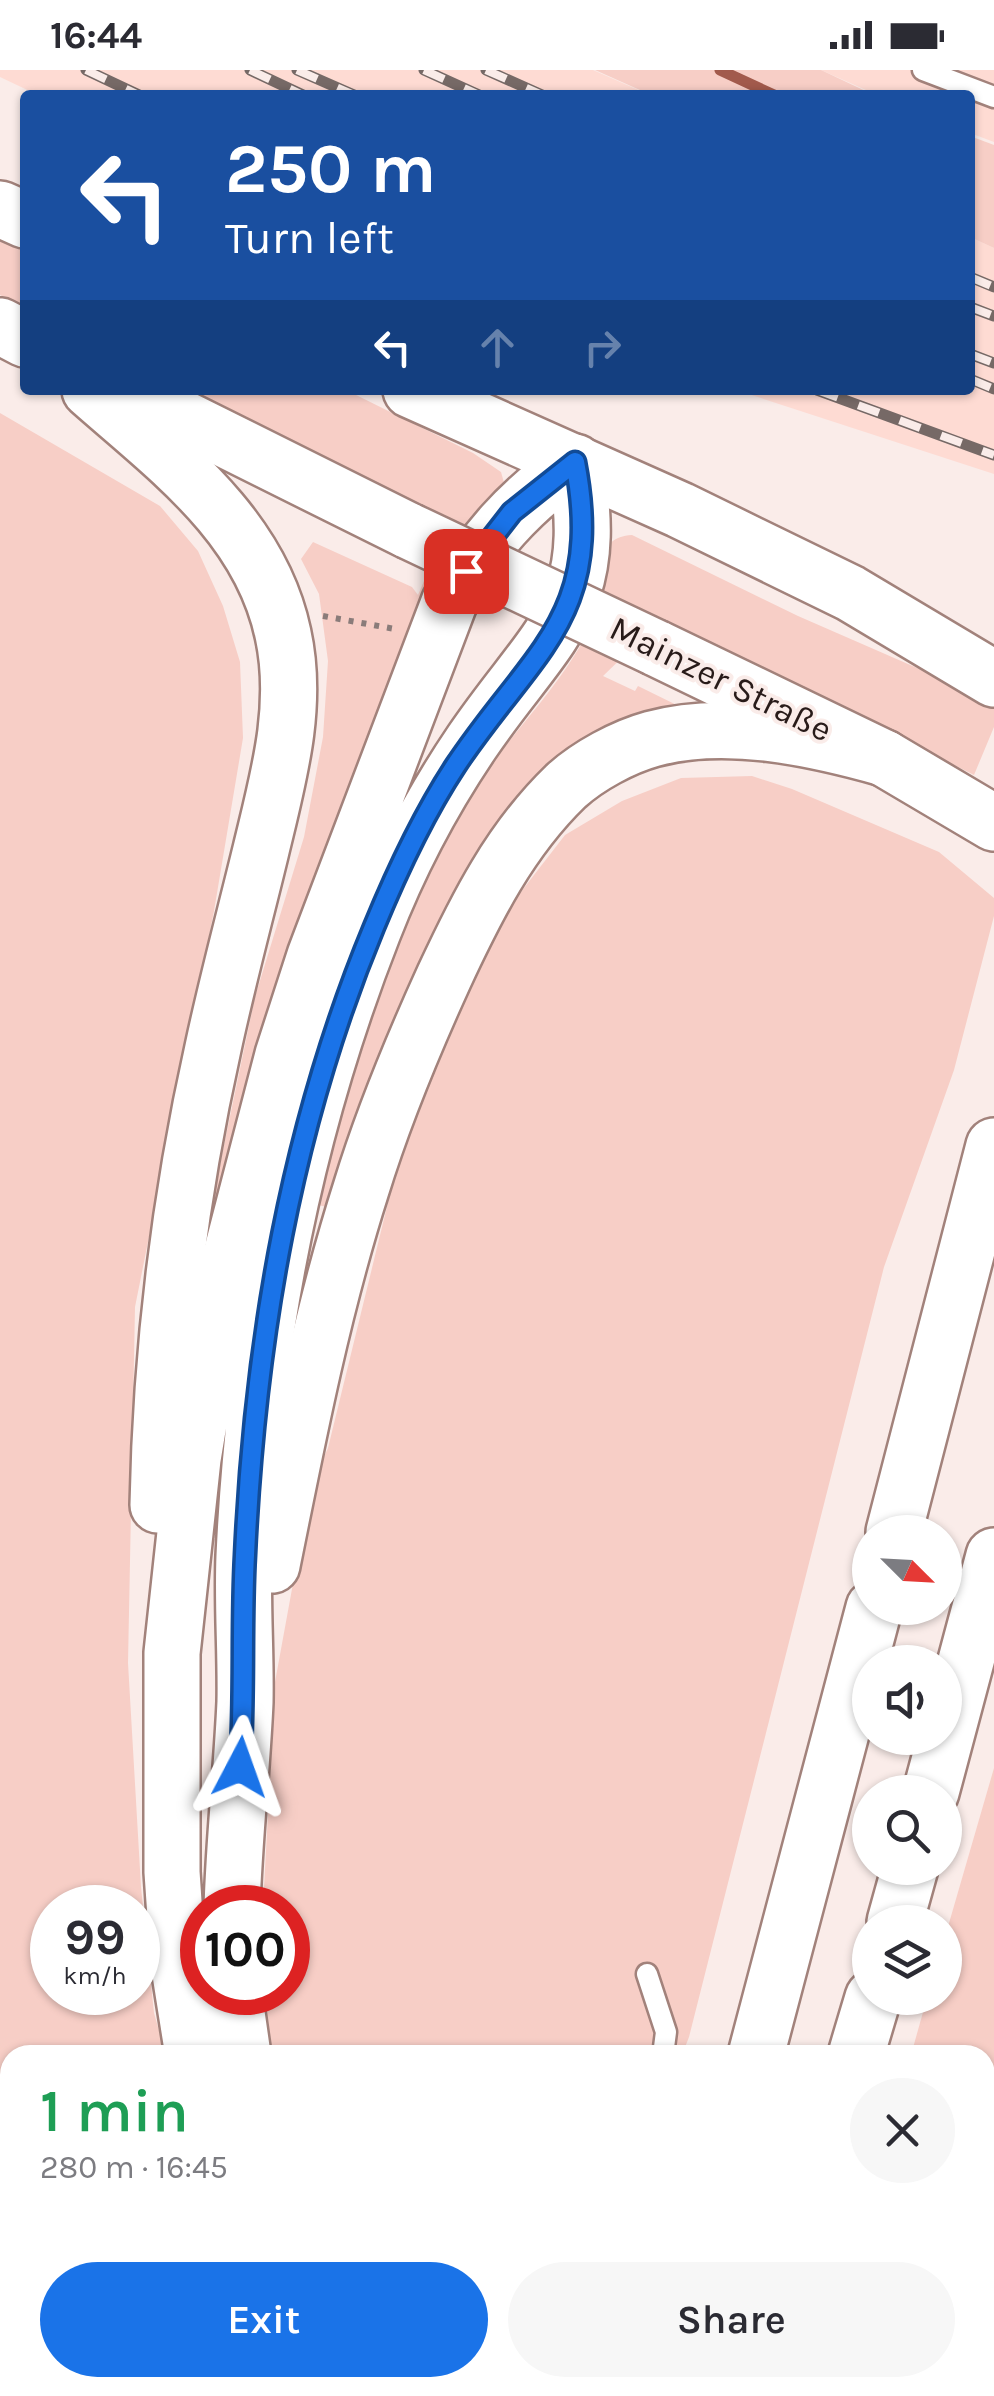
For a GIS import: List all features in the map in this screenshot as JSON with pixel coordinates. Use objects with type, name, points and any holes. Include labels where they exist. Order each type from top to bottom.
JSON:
[{"type":"main road","points":[[96,395],[208,496],[240,536],[267,586],[284,634],[290,699],[283,759],[213,1047],[181,1206],[170,1293],[159,1426],[157,1523],[172,1678]]},
{"type":"main road","name":"Mainzer Straße","points":[[136,395],[409,531],[884,758]]},
{"type":"main road","points":[[423,395],[850,592],[994,679]]},
{"type":"main road","points":[[191,2045],[178,1961],[172,1872],[172,1678],[183,1536],[213,1340],[255,1154],[315,956],[435,637],[466,571],[512,512],[575,462]]},
{"type":"main road","points":[[233,1885],[245,1701],[244,1560],[258,1378],[282,1231],[309,1117],[374,928],[415,836],[453,770],[548,644],[571,600],[583,519],[575,462]]},
{"type":"main road","points":[[245,1701],[291,1473],[361,1188],[421,1028],[498,870],[530,826],[568,784],[604,760],[652,739],[706,733],[775,733],[824,741],[884,758],[994,824]]},
{"type":"main road","points":[[898,1515],[994,1146]]},
{"type":"main road","points":[[935,1775],[994,1556]]},
{"type":"main road","points":[[759,2045],[870,1625]]},
{"type":"main road","points":[[728,2045],[748,2002],[783,1958]]},
{"type":"main road","points":[[237,2015],[242,2045]]},
{"type":"main road","points":[[859,2045],[868,2015]]},
{"type":"lane","points":[[923,70],[994,97]]},
{"type":"lane","points":[[648,1974],[666,2032],[664,2045]]},
{"type":"path","points":[[329,617],[400,630]]},
{"type":"shaded area","points":[[0,70],[593,70],[639,90],[27,90],[0,77]]},
{"type":"shaded area","points":[[595,70],[821,70],[863,90],[640,90]]},
{"type":"shaded area","points":[[821,70],[994,70],[994,142],[975,135],[975,90],[866,90]]},
{"type":"shaded area","points":[[975,138],[994,145],[994,248],[975,239]]},
{"type":"shaded area","points":[[0,237],[20,246],[20,305],[0,295]]},
{"type":"shaded area","points":[[975,239],[994,248],[994,474],[751,395],[975,395]]},
{"type":"shaded area","points":[[199,395],[356,395],[473,453],[501,472],[508,497],[197,1331],[206,1231],[255,997],[304,837],[323,737],[328,661],[319,594],[301,559],[313,542],[412,587],[418,595],[450,520]]},
{"type":"shaded area","points":[[0,413],[160,506],[198,551],[223,606],[240,662],[243,738],[214,911],[135,1307],[128,1663],[141,1885],[30,1885],[30,2015],[155,2015],[163,2045],[0,2045]]},
{"type":"shaded area","points":[[632,535],[798,616],[963,688],[994,706],[994,727],[974,775],[662,619],[603,676],[635,691],[638,686],[699,716],[599,752],[331,1208],[318,1205],[372,1000],[416,890],[463,802],[554,685],[586,636],[600,598],[607,548],[620,537]]},
{"type":"shaded area","points":[[752,776],[792,789],[939,852],[994,898],[994,916],[954,1070],[884,1267],[689,2037],[686,2045],[269,2045],[264,2015],[310,2015],[310,1885],[264,1885],[275,1682],[311,1485],[328,1448],[394,1178],[441,1039],[510,906],[565,835],[622,801],[681,778]]},
{"type":"shaded area","points":[[994,1768],[994,2045],[914,2045],[922,2015],[962,2015],[962,1905],[954,1905]]},
{"type":"waterway","points":[[720,70],[763,90]]},
{"type":"railway","points":[[86,70],[128,90]]},
{"type":"railway","points":[[250,70],[292,90]]},
{"type":"railway","points":[[297,70],[343,90]]},
{"type":"railway","points":[[424,70],[468,90]]},
{"type":"railway","points":[[486,70],[531,90]]},
{"type":"railway","points":[[975,279],[994,287]]},
{"type":"railway","points":[[975,309],[994,316]]},
{"type":"railway","points":[[975,356],[994,363]]},
{"type":"railway","points":[[975,381],[994,389]]},
{"type":"railway","points":[[831,395],[994,455]]},
{"type":"route","points":[[240,1767],[245,1701],[244,1560],[258,1378],[285,1214],[309,1117],[374,928],[415,836],[475,737],[548,644],[571,600],[577,582],[583,519],[575,462],[512,512],[466,571]]}]
